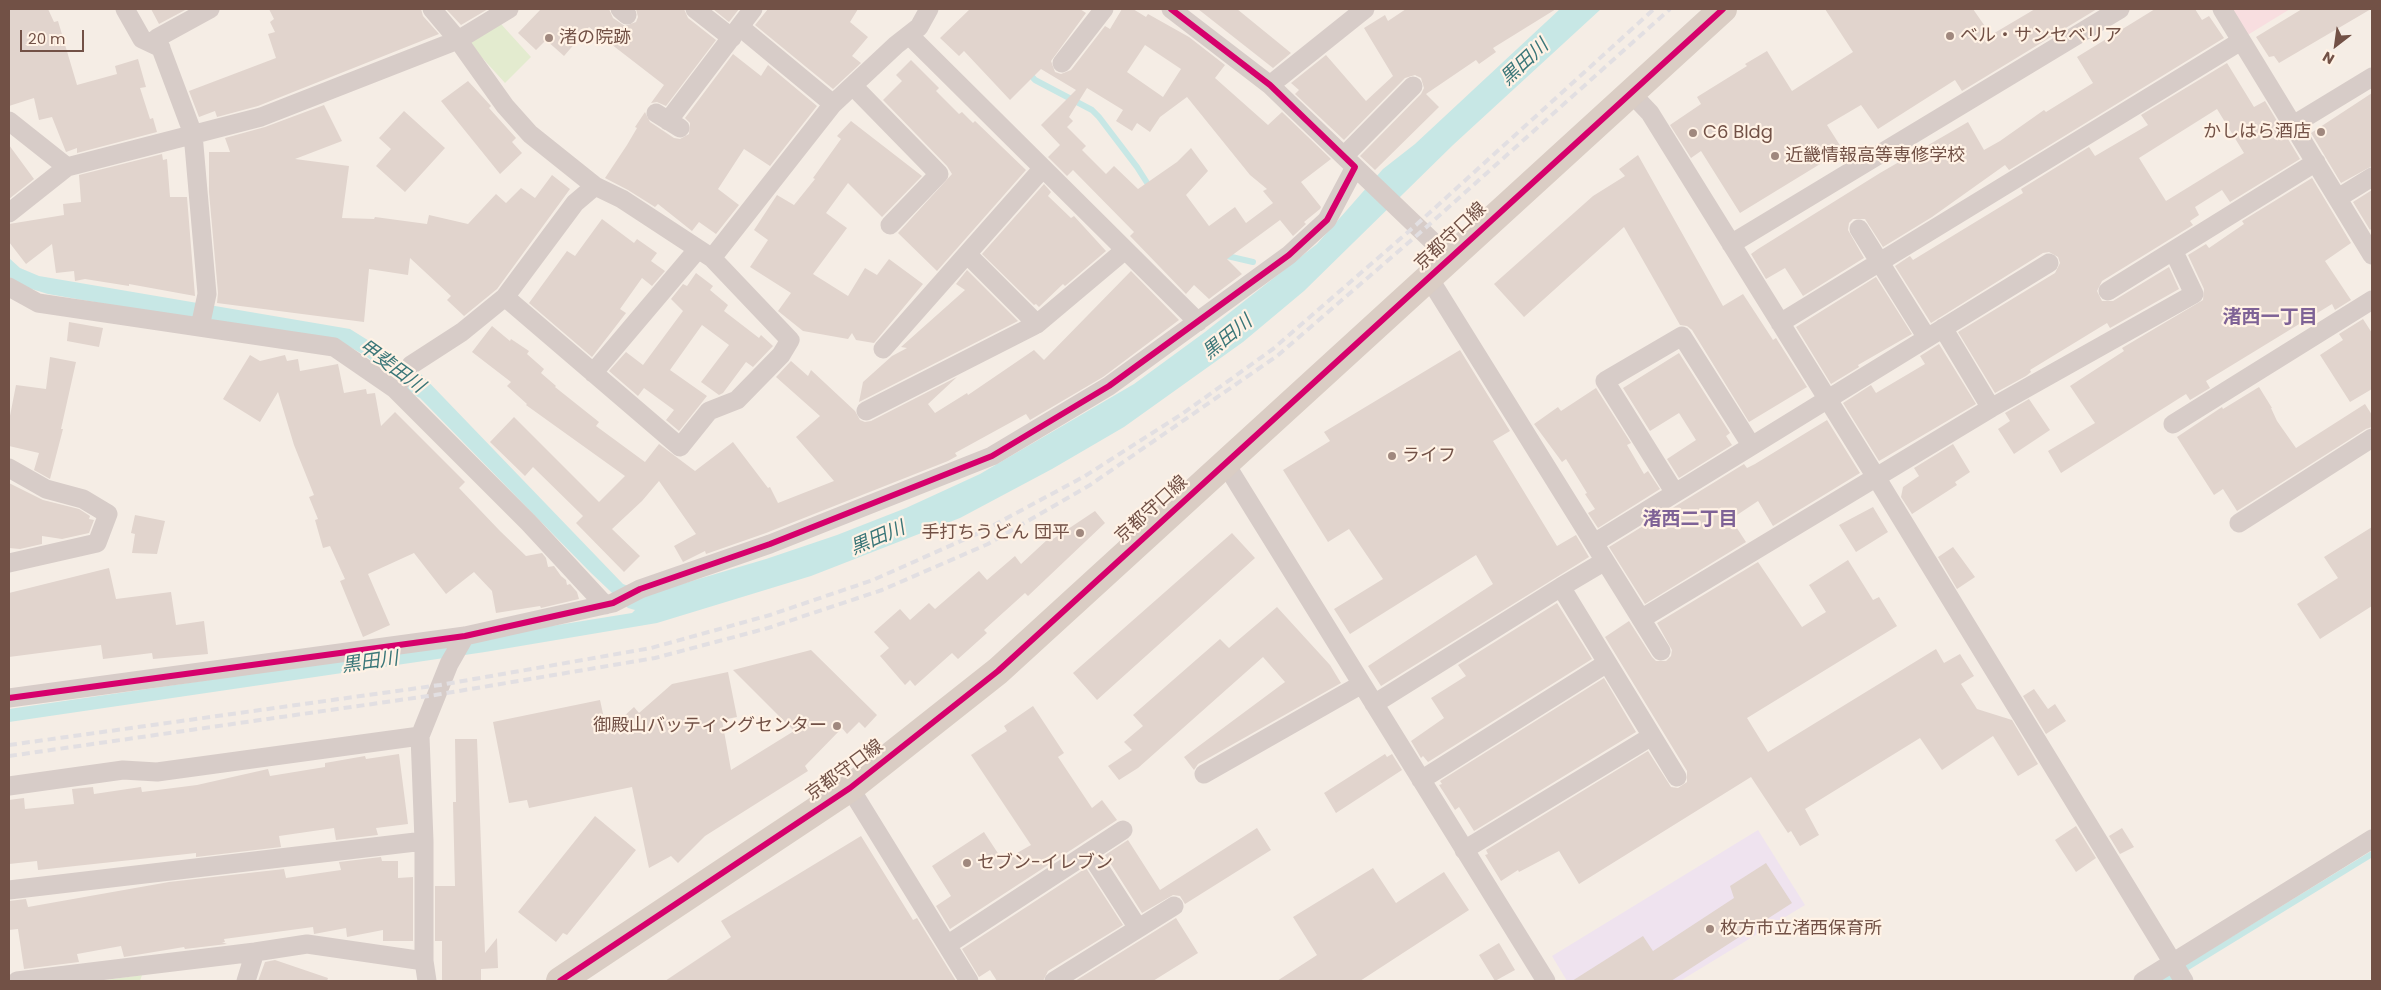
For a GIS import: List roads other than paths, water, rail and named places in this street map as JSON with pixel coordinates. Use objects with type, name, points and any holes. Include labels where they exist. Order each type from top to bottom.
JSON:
[{"type":"main road","name":"京都守口線","points":[[560,981],[850,788],[998,671],[1723,9]]},
{"type":"street","points":[[125,9],[142,38],[161,48]]},
{"type":"street","points":[[200,327],[207,294],[193,134],[157,38],[210,9]]},
{"type":"street","points":[[432,9],[458,40],[505,106],[530,134],[595,186],[622,199],[705,253],[790,340],[781,355],[737,400],[709,410],[680,447],[505,297]]},
{"type":"street","points":[[9,213],[67,167],[262,117],[458,40],[509,9]]},
{"type":"street","points":[[695,9],[736,33],[833,104]]},
{"type":"street","points":[[668,121],[754,9]]},
{"type":"street","points":[[593,373],[705,253],[833,104],[896,44],[919,27],[929,9]]},
{"type":"street","points":[[1062,63],[1104,9]]},
{"type":"street","points":[[1171,9],[1270,85],[1451,258]]},
{"type":"street","points":[[1270,85],[1365,9]]},
{"type":"street","points":[[1731,244],[2120,9]]},
{"type":"street","points":[[2222,9],[2372,254]]},
{"type":"street","points":[[909,35],[1198,322]]},
{"type":"street","points":[[1780,323],[2241,40]]},
{"type":"street","points":[[2293,125],[2372,77]]},
{"type":"street","points":[[853,86],[939,174],[890,225]]},
{"type":"street","points":[[9,698],[462,639],[609,604],[640,588],[770,544],[992,456],[1109,386],[1289,255],[1327,220],[1350,161],[1413,86]]},
{"type":"street","points":[[1630,92],[1650,113],[1876,477],[2184,981]]},
{"type":"street","points":[[9,121],[67,167]]},
{"type":"street","points":[[2108,291],[2174,252],[2316,162]]},
{"type":"street","points":[[883,349],[1043,168]]},
{"type":"street","points":[[2338,198],[2372,177]]},
{"type":"street","points":[[396,386],[411,365],[462,332],[505,297],[575,203],[595,186]]},
{"type":"street","points":[[1858,229],[1879,262],[1991,408]]},
{"type":"street","points":[[866,411],[1037,324],[1125,250]]},
{"type":"street","points":[[1641,619],[1991,408],[2194,294],[2174,252]]},
{"type":"street","points":[[967,254],[1037,324]]},
{"type":"street","points":[[1594,544],[2049,264]]},
{"type":"street","points":[[1429,278],[1660,651]]},
{"type":"street","points":[[9,286],[38,302],[334,347],[396,386],[609,604]]},
{"type":"street","points":[[2173,424],[2372,300]]},
{"type":"street","points":[[1675,493],[1604,381],[1682,336],[1751,446]]},
{"type":"street","points":[[2238,523],[2372,438]]},
{"type":"street","points":[[1225,463],[1546,981]]},
{"type":"street","points":[[9,468],[46,489],[83,499],[108,514],[97,543],[9,563]]},
{"type":"street","points":[[1374,704],[1605,561]]},
{"type":"street","points":[[1561,587],[1677,777]]},
{"type":"street","points":[[427,981],[424,961],[424,841],[420,736],[449,664],[462,639]]},
{"type":"street","points":[[1421,780],[1607,663]]},
{"type":"street","points":[[1204,774],[1362,684]]},
{"type":"street","points":[[9,786],[123,770],[157,772],[420,736]]},
{"type":"street","points":[[1464,850],[1652,736]]},
{"type":"street","points":[[850,788],[969,981]]},
{"type":"street","points":[[947,945],[1123,830]]},
{"type":"street","points":[[2143,981],[2372,839]]},
{"type":"street","points":[[9,890],[424,841]]},
{"type":"street","points":[[1090,852],[1138,928]]},
{"type":"street","points":[[1054,981],[1174,906]]},
{"type":"street","points":[[17,981],[307,944],[424,961]]},
{"type":"street","points":[[246,981],[255,952]]},
{"type":"water","points":[[1560,9],[1601,9],[1453,145],[1304,291],[1243,342],[1124,427],[1052,469],[960,518],[811,576],[657,623],[485,652],[9,722],[9,709],[298,667],[632,613],[635,610],[628,608],[590,572],[420,398],[412,394],[366,356],[348,346],[48,294],[25,287],[9,277],[9,258],[20,268],[39,276],[350,329],[419,372],[623,584],[648,594],[766,559],[837,535],[906,508],[980,474],[1134,384],[1205,332],[1317,244],[1383,169],[1415,144]]},
{"type":"waterway","points":[[1027,71],[1035,80],[1092,110],[1137,167],[1151,189]]},
{"type":"waterway","points":[[1223,255],[1253,262]]},
{"type":"waterway","points":[[2165,981],[2372,854]]},
{"type":"railway","points":[[9,745],[440,685],[651,648],[770,615],[873,580],[981,532],[1085,476],[1182,414],[1273,349],[1416,225],[1654,9]]},
{"type":"railway","points":[[9,756],[435,695],[655,658],[768,628],[882,590],[988,544],[1090,485],[1277,356],[1422,231],[1670,9]]},
{"type":"place","name":"ベル・サンセベリア","points":[[1950,36]]},
{"type":"place","name":"渚の院跡","points":[[549,38]]},
{"type":"place","name":"かしはら酒店","points":[[2321,132]]},
{"type":"place","name":"C6 Bldg","points":[[1693,133]]},
{"type":"place","name":"近畿情報高等専修学校","points":[[1775,156]]},
{"type":"place","name":"ライフ","points":[[1392,456]]},
{"type":"place","name":"手打ちうどん 団平","points":[[1080,533]]},
{"type":"place","name":"御殿山バッティングセンター","points":[[837,726]]},
{"type":"place","name":"セブン-イレブン","points":[[967,863]]},
{"type":"place","name":"枚方市立渚西保育所","points":[[1710,929]]},
{"type":"district","name":"渚西一丁目","points":[[2270,318]]},
{"type":"district","name":"渚西二丁目","points":[[1690,520]]},
{"type":"water label","name":"黒田川","points":[[1525,63]]},
{"type":"water label","name":"黒田川","points":[[1228,338]]},
{"type":"water label","name":"甲斐田川","points":[[391,367]]},
{"type":"water label","name":"黒田川","points":[[878,539]]},
{"type":"water label","name":"黒田川","points":[[370,663]]}]
